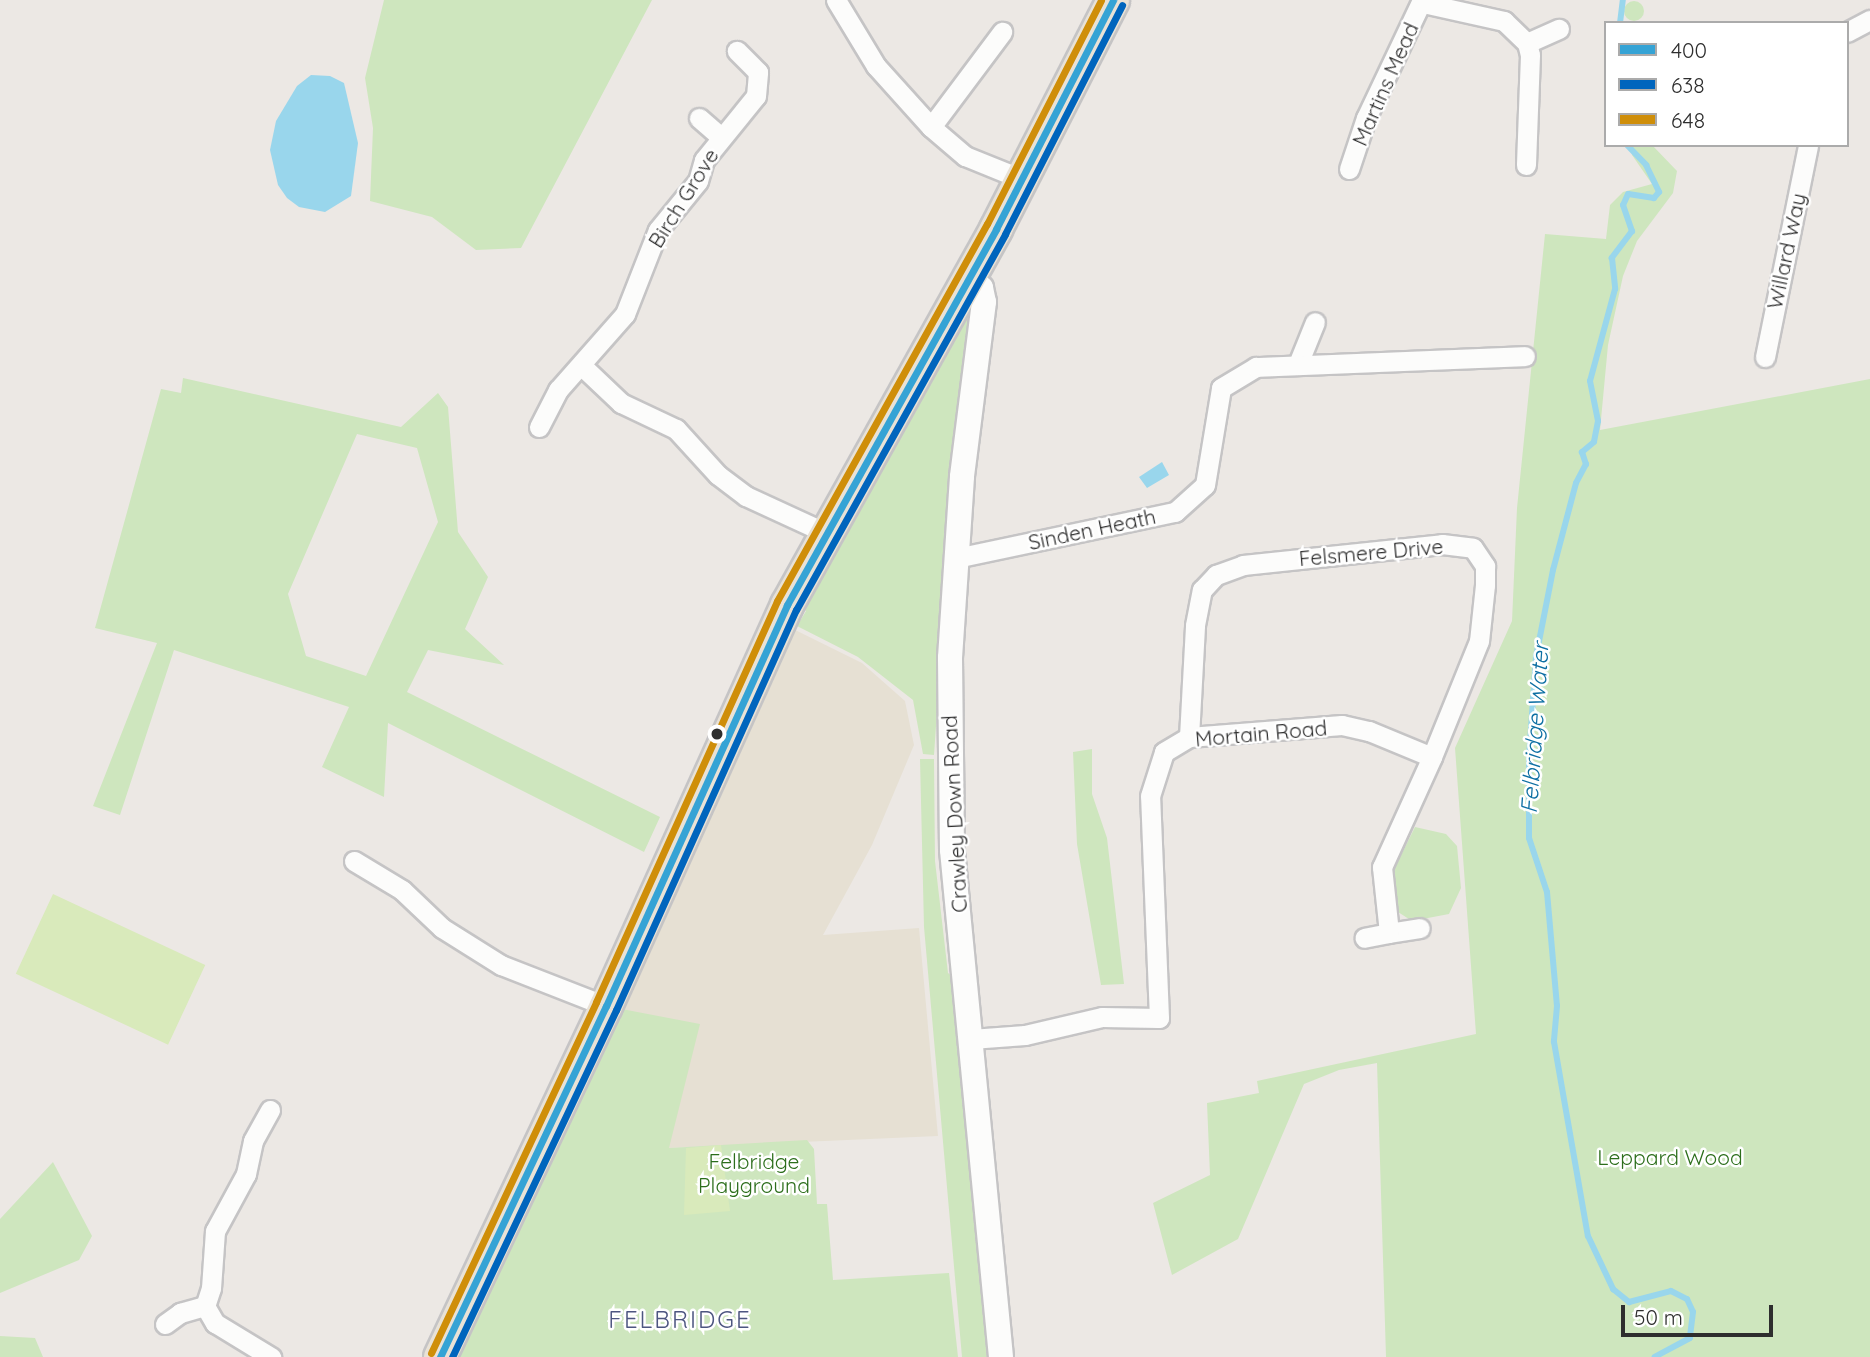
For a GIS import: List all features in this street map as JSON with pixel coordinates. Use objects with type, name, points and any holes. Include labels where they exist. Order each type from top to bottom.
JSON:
[{"type":"highway","points":[[440,1357],[606,1006],[787,605],[1022,180],[1112,0]]},
{"type":"street","points":[[836,0],[876,66],[931,127],[965,156],[1022,180]]},
{"type":"street","points":[[1422,2],[1504,21],[1527,43],[1530,55],[1526,165]]},
{"type":"street","name":"Martins Mead","points":[[1349,169],[1366,118],[1402,33],[1422,2]]},
{"type":"street","points":[[1849,31],[1870,20]]},
{"type":"street","points":[[1527,43],[1559,29]]},
{"type":"street","points":[[931,127],[1002,32]]},
{"type":"street","name":"Birch Grove","points":[[539,427],[558,390],[582,366],[625,314],[658,230],[698,181],[704,160],[760,85],[758,72],[737,51]]},
{"type":"street","name":"Birch Grove","points":[[699,118],[721,137]]},
{"type":"street","name":"Willard Way","points":[[1765,357],[1808,147]]},
{"type":"street","name":"Crawley Down Road","points":[[968,279],[981,288],[984,302],[956,558],[949,693],[951,823],[1001,1357]]},
{"type":"street","points":[[1298,365],[1315,323]]},
{"type":"street","name":"Sinden Heath","points":[[956,558],[1175,512],[1205,485],[1221,388],[1256,368],[1525,356]]},
{"type":"street","points":[[582,366],[621,403],[676,429],[718,475],[746,496],[826,533]]},
{"type":"street","name":"Felsmere Drive","points":[[1189,737],[1195,625],[1202,590],[1216,575],[1243,565],[1442,544],[1473,548],[1485,566],[1485,586],[1479,641],[1432,757]]},
{"type":"street","name":"Mortain Road","points":[[971,1039],[1025,1035],[1102,1017],[1159,1018],[1150,796],[1164,752],[1189,737],[1342,725],[1370,731],[1432,757]]},
{"type":"street","points":[[1389,933],[1382,867],[1432,757]]},
{"type":"street","points":[[354,861],[402,890],[442,928],[501,965],[606,1006]]},
{"type":"street","points":[[1364,938],[1420,928]]},
{"type":"street","points":[[270,1110],[253,1141],[246,1174],[215,1231],[205,1306],[215,1323],[271,1357]]},
{"type":"street","points":[[165,1324],[180,1313],[205,1306]]},
{"type":"shaded area","points":[[779,622],[862,663],[905,701],[914,745],[872,845],[823,935],[919,928],[938,1136],[668,1148],[606,1006]]},
{"type":"green space","points":[[384,0],[652,0],[521,248],[476,250],[432,217],[370,201],[373,128],[365,78]]},
{"type":"green space","points":[[1634,1],[1641,4],[1644,11],[1641,18],[1634,21],[1627,18],[1624,11],[1627,4]]},
{"type":"green space","name":"Leppard Wood","points":[[1631,147],[1654,147],[1677,171],[1673,193],[1637,241],[1623,276],[1608,345],[1600,430],[1870,379],[1870,1357],[1386,1357],[1377,1063],[1339,1070],[1304,1084],[1238,1239],[1172,1275],[1153,1203],[1210,1175],[1207,1103],[1259,1093],[1257,1081],[1476,1034],[1455,748],[1512,621],[1517,508],[1545,234],[1606,239],[1610,205],[1623,192],[1652,184],[1632,155]]},
{"type":"green space","points":[[964,317],[972,320],[953,480],[934,755],[923,754],[913,700],[858,657],[797,626],[806,611],[801,606]]},
{"type":"green space","points":[[183,378],[401,427],[438,393],[448,407],[458,532],[488,577],[465,629],[504,665],[428,650],[407,692],[660,817],[644,852],[388,723],[384,797],[322,767],[349,707],[174,650],[120,815],[93,806],[157,643],[95,628],[161,389],[181,393]],"holes":[[[357,434],[417,448],[438,522],[366,676],[306,656],[288,594]]]},
{"type":"green space","points":[[1092,749],[1092,794],[1107,838],[1124,984],[1101,985],[1077,844],[1073,752]]},
{"type":"green space","points":[[920,759],[934,759],[935,861],[948,973],[956,979],[987,1357],[962,1357],[924,927]]},
{"type":"green space","points":[[1415,827],[1446,834],[1457,846],[1461,888],[1449,914],[1412,921],[1398,912],[1394,869]]},
{"type":"green space","points":[[53,894],[205,965],[168,1045],[16,974]]},
{"type":"green space","name":"Felbridge Playground","points":[[606,1006],[700,1024],[669,1148],[807,1140],[814,1149],[817,1204],[827,1204],[833,1280],[949,1273],[958,1357],[440,1357]]},
{"type":"green space","points":[[721,1145],[730,1211],[684,1215],[686,1148]]},
{"type":"green space","points":[[53,1162],[92,1236],[79,1260],[0,1293],[0,1219]]},
{"type":"green space","points":[[0,1336],[35,1338],[43,1357],[0,1357]]},
{"type":"water","points":[[311,75],[330,76],[344,83],[358,143],[351,196],[325,212],[299,207],[287,198],[278,185],[270,150],[276,121],[297,86]]},
{"type":"water","points":[[1162,462],[1169,475],[1147,488],[1139,477]]},
{"type":"waterway","name":"Felbridge Water","points":[[1620,21],[1623,0]]},
{"type":"waterway","name":"Felbridge Water","points":[[1629,147],[1646,165],[1659,192],[1654,198],[1628,194],[1623,205],[1632,231],[1612,258],[1615,289],[1590,381],[1598,421],[1594,442],[1582,452],[1586,464],[1576,483],[1553,570],[1536,657],[1529,756],[1529,838],[1547,892],[1557,1006],[1554,1042],[1588,1236],[1613,1289],[1629,1302],[1671,1291],[1687,1299],[1693,1312],[1690,1338],[1655,1357]]},
{"type":"transit line","name":"648","points":[[431,1353],[596,1002],[777,601],[987,224],[1101,0]]},
{"type":"transit line","name":"400","points":[[440,1357],[606,1006],[787,605],[996,229],[1113,0]]},
{"type":"transit line","name":"638","points":[[452,1357],[616,1010],[796,610],[1005,234],[1122,5]]},
{"type":"district","name":"FELBRIDGE","points":[[680,1320]]}]
